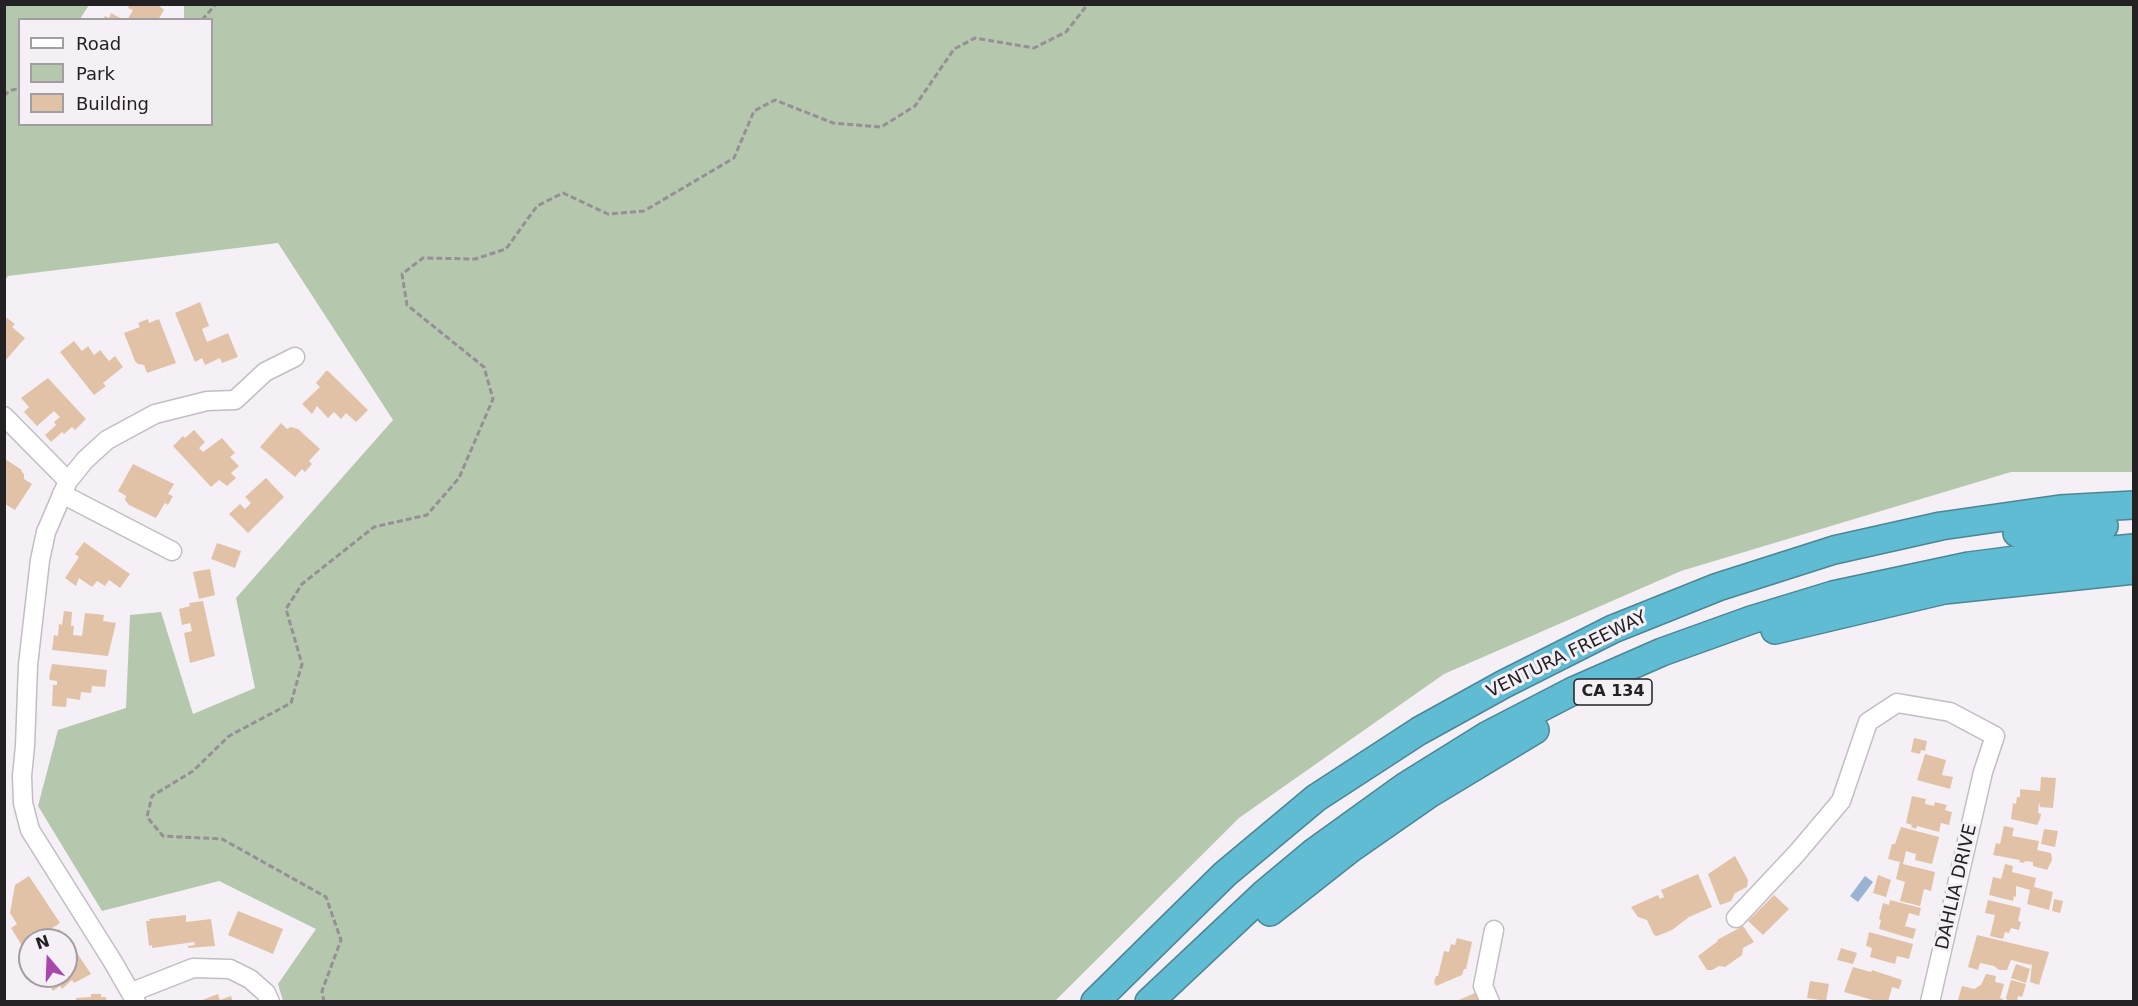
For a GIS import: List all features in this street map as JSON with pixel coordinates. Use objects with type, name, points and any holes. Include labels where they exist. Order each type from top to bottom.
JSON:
[{"type":"highway","name":"VENTURA FREEWAY","points":[[1095,1002],[1225,874],[1316,798],[1419,731],[1504,684],[1613,629],[1718,586],[1834,550],[1951,525],[2060,509],[2133,505]]},
{"type":"highway","points":[[1504,684],[1529,684],[1641,632],[1751,592],[1805,576],[1949,543],[2057,529],[2133,524]]},
{"type":"highway","points":[[1149,1002],[1257,900],[1313,853],[1406,786],[1488,735],[1573,691],[1662,652],[1751,620],[1833,595],[1970,566],[2038,556],[2133,548]]},
{"type":"highway","name":"CA 134","points":[[1176,1002],[1262,918],[1350,849],[1429,794],[1530,732],[1639,680],[1758,634],[1944,590],[2133,570]]},
{"type":"street","points":[[270,1002],[266,993],[250,979],[230,969],[193,968],[134,997],[30,830],[23,803],[22,776],[26,746],[28,665],[40,560],[46,532],[65,488],[85,460],[107,440],[154,414],[207,401],[235,400],[265,372],[295,357]]},
{"type":"street","points":[[4,416],[65,488],[172,551]]},
{"type":"street","name":"DAHLIA DRIVE","points":[[1736,918],[1797,853],[1841,801],[1868,722],[1897,703],[1950,712],[1995,736],[1983,772],[1930,1002]]},
{"type":"street","points":[[1490,1002],[1483,986],[1494,930]]},
{"type":"path","points":[[204,18],[216,4]]},
{"type":"path","points":[[324,1002],[322,991],[341,940],[326,897],[222,840],[163,836],[147,817],[152,796],[193,771],[229,736],[291,703],[302,664],[286,609],[302,584],[374,527],[427,515],[459,478],[493,399],[484,367],[407,305],[402,274],[423,258],[476,259],[506,249],[537,206],[563,194],[608,214],[644,211],[734,158],[754,111],[775,100],[833,123],[881,127],[915,106],[954,49],[975,38],[1034,48],[1066,32],[1089,4]]},
{"type":"path","points":[[4,96],[9,91],[18,89]]},
{"type":"green space","points":[[5,4],[89,5],[81,18],[18,18],[18,126],[213,126],[213,18],[184,18],[184,5],[2133,5],[2133,472],[2011,472],[1681,571],[1444,674],[1239,818],[1055,1001],[283,1001],[278,984],[316,929],[219,881],[102,911],[38,806],[58,730],[126,708],[130,615],[161,612],[193,714],[255,688],[236,598],[393,420],[278,243],[8,276],[5,280]]},
{"type":"water","points":[[1865,876],[1873,882],[1858,902],[1850,896]]},
{"type":"building","points":[[130,4],[157,4],[164,10],[159,18],[128,18],[133,10],[128,8]]},
{"type":"building","points":[[111,13],[120,18],[109,18]]},
{"type":"building","points":[[200,302],[209,326],[202,329],[207,342],[228,333],[238,357],[222,363],[220,358],[205,365],[202,358],[195,362],[175,313]]},
{"type":"building","points":[[7,318],[15,324],[12,327],[25,338],[5,361],[5,320]]},
{"type":"building","points":[[148,319],[149,323],[159,319],[176,363],[147,373],[144,365],[135,361],[124,333],[140,327],[138,323]]},
{"type":"building","points":[[74,341],[82,351],[88,346],[94,355],[100,350],[109,361],[115,356],[123,367],[103,383],[106,386],[94,395],[60,352]]},
{"type":"building","points":[[326,371],[368,410],[356,422],[346,413],[341,419],[334,412],[328,418],[317,406],[312,414],[302,404],[320,387],[316,383]]},
{"type":"building","points":[[48,378],[86,419],[75,430],[72,427],[64,434],[62,432],[51,442],[45,435],[56,425],[54,422],[60,417],[54,411],[37,426],[24,412],[29,407],[21,398]]},
{"type":"building","points":[[281,423],[287,429],[291,427],[298,429],[320,449],[309,461],[312,464],[305,472],[302,469],[295,477],[260,447]]},
{"type":"building","points":[[194,430],[205,442],[199,448],[203,452],[222,438],[235,453],[230,457],[239,466],[231,473],[236,478],[227,486],[219,480],[211,487],[173,446],[183,436],[185,438]]},
{"type":"building","points":[[5,459],[22,470],[24,479],[32,484],[15,510],[5,504]]},
{"type":"building","points":[[133,464],[174,484],[168,494],[173,496],[168,505],[165,503],[156,518],[129,505],[125,500],[126,496],[118,491]]},
{"type":"building","points":[[266,478],[284,497],[248,533],[229,514],[240,504],[245,509],[251,503],[245,497]]},
{"type":"building","points":[[84,542],[130,574],[120,588],[109,580],[105,586],[97,581],[92,587],[79,578],[76,586],[65,578],[79,557],[75,554]]},
{"type":"building","points":[[217,543],[241,551],[235,568],[211,559]]},
{"type":"building","points":[[210,569],[215,595],[199,599],[193,572]]},
{"type":"building","points":[[203,601],[215,656],[190,663],[184,633],[192,631],[190,623],[182,625],[179,609],[190,606],[189,603]]},
{"type":"building","points":[[64,611],[72,612],[73,635],[82,636],[85,613],[104,615],[103,621],[116,623],[108,656],[52,650],[54,635],[58,636],[59,624],[62,625]]},
{"type":"building","points":[[52,664],[107,670],[105,687],[92,686],[91,693],[81,692],[80,700],[67,698],[66,707],[52,706],[53,685],[57,685],[57,681],[49,678]]},
{"type":"building","points":[[1914,738],[1927,741],[1925,751],[1921,750],[1920,754],[1911,752]]},
{"type":"building","points":[[1925,754],[1946,760],[1942,775],[1953,777],[1950,789],[1917,780]]},
{"type":"building","points":[[2041,777],[2056,778],[2053,808],[2040,807],[2039,802],[2038,813],[2041,814],[2037,825],[2011,819],[2013,803],[2016,804],[2017,797],[2020,797],[2020,789],[2040,791]]},
{"type":"building","points":[[1912,796],[1926,799],[1925,804],[1934,806],[1935,802],[1947,805],[1945,810],[1952,812],[1949,825],[1941,823],[1939,832],[1917,826],[1916,829],[1911,827],[1912,825],[1906,823]]},
{"type":"building","points":[[2004,826],[2014,828],[2012,836],[2039,841],[2037,850],[2051,853],[2052,860],[2047,870],[2033,866],[2033,862],[2025,861],[2024,863],[2019,862],[2020,860],[1993,855],[1996,843],[2000,844]]},
{"type":"building","points":[[1901,827],[1939,837],[1932,864],[1915,860],[1916,854],[1906,851],[1903,864],[1935,872],[1931,891],[1924,889],[1920,906],[1900,901],[1905,882],[1896,879],[1900,862],[1888,859],[1892,844],[1895,844]]},
{"type":"building","points":[[2044,829],[2058,831],[2055,847],[2041,844]]},
{"type":"building","points":[[1735,856],[1748,880],[1747,887],[1735,893],[1731,901],[1720,905],[1708,874]]},
{"type":"building","points":[[2005,864],[2013,866],[2012,872],[2036,878],[2034,887],[2053,892],[2049,910],[2027,904],[2030,890],[2016,886],[2016,897],[2014,896],[2013,901],[1989,895],[1993,877],[2001,879]]},
{"type":"building","points":[[1698,874],[1712,907],[1689,917],[1672,930],[1654,935],[1647,920],[1638,917],[1631,907],[1658,895],[1660,899],[1664,897],[1661,890]]},
{"type":"building","points":[[1878,875],[1891,880],[1886,897],[1873,893]]},
{"type":"building","points":[[29,876],[60,923],[52,928],[18,928],[18,939],[11,928],[17,924],[10,913],[15,885]]},
{"type":"building","points":[[1774,895],[1789,909],[1763,935],[1748,921]]},
{"type":"building","points":[[2054,899],[2063,901],[2060,913],[2052,911]]},
{"type":"building","points":[[1890,900],[1921,908],[1919,916],[1909,913],[1905,926],[1916,929],[1913,939],[1879,929],[1883,903],[1889,905]]},
{"type":"building","points":[[1988,900],[2021,908],[2018,921],[2021,922],[2019,930],[2011,928],[2009,933],[2005,932],[2003,939],[1990,936],[1995,915],[1985,913]]},
{"type":"building","points":[[238,911],[283,929],[273,954],[228,935]]},
{"type":"building","points":[[186,915],[186,922],[211,919],[215,946],[188,948],[188,946],[195,945],[194,942],[152,948],[152,945],[149,946],[146,921]]},
{"type":"building","points":[[1743,926],[1754,942],[1743,948],[1742,955],[1725,967],[1719,966],[1707,970],[1698,956],[1717,940]]},
{"type":"building","points":[[1869,932],[1913,944],[1909,959],[1897,956],[1895,964],[1870,957],[1872,948],[1866,946]]},
{"type":"building","points":[[1977,935],[2049,952],[2039,985],[2030,982],[2032,963],[2031,965],[2011,960],[2007,970],[1999,970],[1994,966],[1980,963],[1978,970],[1968,967]]},
{"type":"building","points":[[1457,938],[1472,942],[1466,969],[1462,975],[1436,986],[1434,982],[1438,976],[1444,951],[1449,952],[1451,944],[1455,945]]},
{"type":"building","points":[[1841,948],[1857,953],[1853,964],[1837,960]]},
{"type":"building","points":[[78,954],[91,974],[78,981]]},
{"type":"building","points":[[2016,964],[2030,969],[2026,983],[2011,978]]},
{"type":"building","points":[[1853,967],[1871,972],[1872,970],[1902,980],[1899,989],[1892,987],[1888,1002],[1844,992]]},
{"type":"building","points":[[1986,974],[1996,976],[1995,982],[2004,984],[2000,998],[2003,1002],[1958,1000],[1962,986],[1974,989],[1981,985]]},
{"type":"building","points":[[2011,980],[2026,984],[2022,997],[2018,996],[2017,1002],[2006,998]]},
{"type":"building","points":[[1810,981],[1829,984],[1826,1001],[1807,998]]},
{"type":"building","points":[[1475,993],[1479,1002],[1454,1002]]},
{"type":"building","points":[[91,994],[101,994],[101,997],[106,997],[107,1002],[76,1002],[76,998],[91,997]]},
{"type":"building","points":[[218,994],[220,1000],[231,996],[233,1002],[197,1002]]}]
